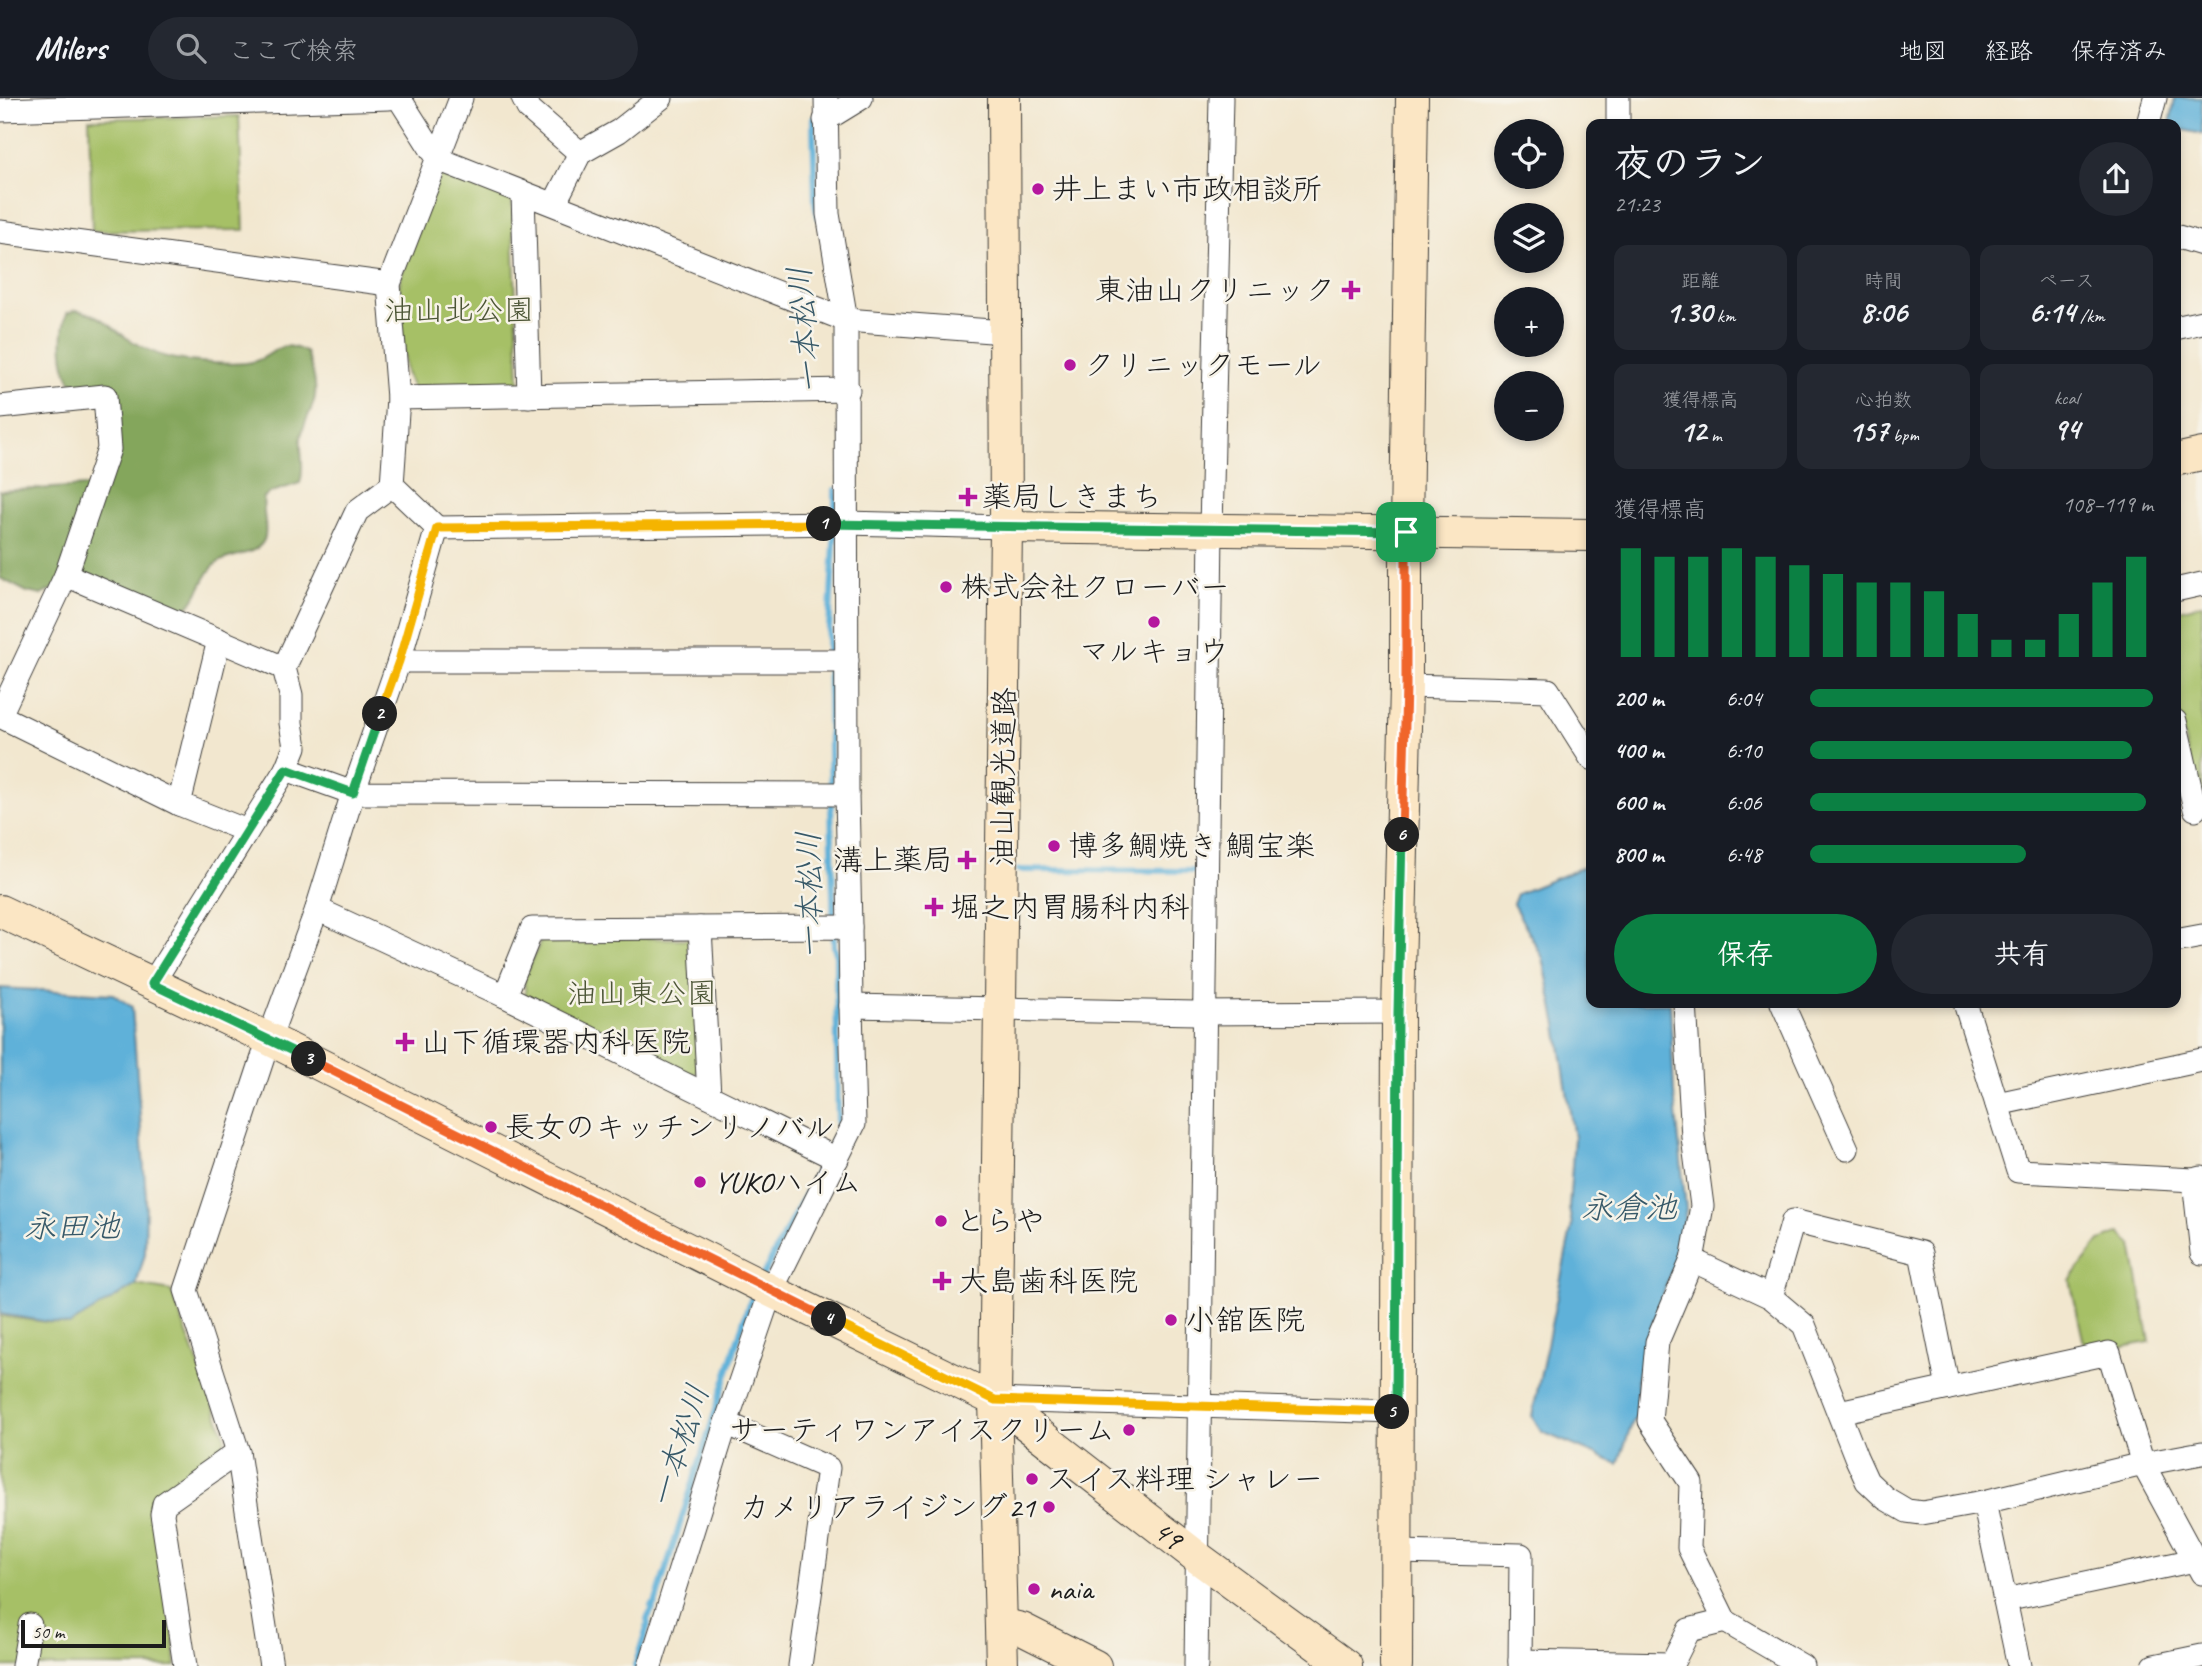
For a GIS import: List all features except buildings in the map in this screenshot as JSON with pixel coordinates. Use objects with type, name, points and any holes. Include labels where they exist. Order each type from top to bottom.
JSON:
[{"type":"street","points":[[0,110],[389,98]]},
{"type":"street","points":[[399,98],[432,150],[448,163],[835,316],[1004,332]]},
{"type":"street","points":[[152,984],[286,769],[295,747],[291,723],[291,695],[284,668],[357,511],[392,485],[398,398],[389,284],[461,98]]},
{"type":"street","points":[[554,204],[580,153],[619,131],[661,98]]},
{"type":"street","points":[[650,1666],[726,1423],[761,1285],[829,1154],[854,1124],[851,1006],[839,927],[837,390],[825,109],[861,98]]},
{"type":"street","name":"油山観光道路","points":[[1002,1666],[995,1400],[1006,527],[1004,98]]},
{"type":"street","points":[[1196,1666],[1203,1013],[1221,98]]},
{"type":"street","points":[[1396,1666],[1398,1012],[1406,686],[1412,98]]},
{"type":"street","points":[[1618,98],[1618,119]]},
{"type":"street","points":[[2149,119],[2155,98]]},
{"type":"street","points":[[531,102],[580,153]]},
{"type":"street","points":[[523,193],[529,396]]},
{"type":"street","points":[[0,232],[389,284]]},
{"type":"street","points":[[2181,238],[2202,244]]},
{"type":"street","points":[[2181,327],[2202,322]]},
{"type":"street","points":[[398,398],[837,390]]},
{"type":"street","points":[[0,407],[105,396],[109,449],[66,575],[0,715],[179,803],[247,831]]},
{"type":"street","points":[[2181,458],[2202,453]]},
{"type":"street","points":[[392,485],[437,528],[836,524],[1586,535]]},
{"type":"street","points":[[271,1666],[239,1452],[186,1290],[399,661],[437,528]]},
{"type":"street","points":[[66,575],[284,668]]},
{"type":"street","points":[[2181,589],[2202,584]]},
{"type":"street","points":[[179,803],[219,640]]},
{"type":"street","points":[[399,661],[836,661]]},
{"type":"street","points":[[1406,686],[1548,690],[1586,750]]},
{"type":"street","points":[[2181,754],[2191,810]]},
{"type":"street","points":[[286,769],[353,793],[838,794]]},
{"type":"street","points":[[317,909],[505,996],[829,1154]]},
{"type":"street","name":"49","points":[[0,911],[269,1039],[995,1400],[1198,1557],[1346,1666]]},
{"type":"street","points":[[505,996],[532,929],[839,927]]},
{"type":"street","points":[[699,928],[709,1096]]},
{"type":"street","points":[[2181,940],[2202,936]]},
{"type":"street","points":[[851,1006],[1203,1013],[1398,1012]]},
{"type":"street","points":[[1687,1008],[1693,1137],[1702,1206],[1692,1260],[1657,1342],[1650,1421],[1692,1483],[1689,1548],[1725,1621],[1802,1666]]},
{"type":"street","points":[[1784,1008],[1847,1149]]},
{"type":"street","points":[[1967,1008],[2018,1171],[2198,1179],[2202,1253]]},
{"type":"street","points":[[1997,1104],[2202,1060]]},
{"type":"street","points":[[1771,1297],[1793,1221],[1921,1253],[1948,1388]]},
{"type":"street","points":[[1692,1260],[1771,1297],[1804,1325],[1867,1481],[1885,1498],[1908,1511],[1922,1513],[1984,1502],[2143,1464],[2202,1453]]},
{"type":"street","points":[[1839,1412],[2109,1353],[2143,1464],[2198,1567],[2006,1600]]},
{"type":"street","points":[[995,1400],[1396,1412]]},
{"type":"street","points":[[726,1423],[828,1468],[800,1666]]},
{"type":"street","points":[[184,1666],[162,1514],[164,1504],[239,1452]]},
{"type":"street","points":[[1984,1502],[2019,1666]]},
{"type":"street","points":[[1398,1552],[1521,1555],[1520,1663],[1671,1665],[1689,1630],[1725,1621]]},
{"type":"street","points":[[1001,1624],[1022,1629],[1095,1666]]},
{"type":"street","points":[[23,1666],[30,1625]]},
{"type":"street","points":[[2154,1666],[2202,1656]]},
{"type":"green space","points":[[239,116],[244,230],[92,231],[89,119]]},
{"type":"green space","name":"油山北公園","points":[[449,173],[512,198],[519,383],[511,390],[414,390],[406,373],[398,294],[401,276],[438,175]]},
{"type":"green space","points":[[76,310],[98,317],[137,344],[171,358],[235,364],[252,362],[288,346],[306,352],[310,363],[315,396],[302,433],[300,483],[264,497],[264,540],[249,552],[216,564],[190,605],[176,613],[82,574],[41,595],[27,592],[0,578],[0,491],[88,486],[107,482],[108,389],[71,382],[63,358],[67,313]]},
{"type":"green space","points":[[2202,604],[2202,800],[2199,800],[2181,724],[2181,609]]},
{"type":"green space","name":"油山東公園","points":[[543,936],[688,939],[697,944],[699,1071],[689,1077],[526,998],[524,979]]},
{"type":"green space","points":[[2120,1233],[2132,1245],[2150,1342],[2086,1353],[2070,1280],[2100,1241]]},
{"type":"green space","points":[[136,1285],[171,1291],[225,1436],[224,1446],[163,1499],[176,1666],[0,1666],[0,1316],[69,1325]]},
{"type":"water","points":[[2175,98],[2202,98],[2202,134],[2181,129],[2181,119],[2171,119]]},
{"type":"water","name":"永倉池","points":[[1586,866],[1586,1008],[1670,1008],[1674,1093],[1686,1209],[1680,1247],[1637,1377],[1639,1415],[1633,1421],[1618,1464],[1542,1432],[1532,1416],[1572,1225],[1569,1208],[1574,1138],[1557,1025],[1543,958],[1513,904],[1517,894]]},
{"type":"water","name":"永田池","points":[[0,988],[113,994],[132,1007],[146,1197],[145,1254],[136,1285],[69,1325],[0,1314]]},
{"type":"waterway","name":"一本松川","points":[[818,218],[815,202],[813,119],[820,113]]},
{"type":"waterway","name":"一本松川","points":[[835,490],[835,518]]},
{"type":"waterway","name":"一本松川","points":[[763,1275],[838,1131],[828,647],[835,528]]},
{"type":"waterway","points":[[1019,870],[1197,871]]},
{"type":"waterway","name":"一本松川","points":[[635,1666],[648,1625],[647,1619],[653,1608],[651,1606],[655,1604],[755,1291]]},
{"type":"place","name":"井上まい市政相談所","points":[[1038,189]]},
{"type":"place","name":"東油山クリニック","points":[[1351,290]]},
{"type":"place","name":"クリニックモール","points":[[1070,365]]},
{"type":"place","name":"薬局しきまち","points":[[968,497]]},
{"type":"place","name":"株式会社クローバー","points":[[946,587]]},
{"type":"place","name":"マルキョウ","points":[[1154,622]]},
{"type":"place","name":"博多鯛焼き 鯛宝楽","points":[[1054,846]]},
{"type":"place","name":"溝上薬局","points":[[967,860]]},
{"type":"place","name":"堀之内胃腸科内科","points":[[934,907]]},
{"type":"place","name":"山下循環器内科医院","points":[[405,1042]]},
{"type":"place","name":"長女のキッチンリノバル","points":[[491,1127]]},
{"type":"place","name":"YUKOハイム","points":[[700,1182]]},
{"type":"place","name":"とらや","points":[[941,1221]]},
{"type":"place","name":"大島歯科医院","points":[[942,1281]]},
{"type":"place","name":"小舘医院","points":[[1171,1320]]},
{"type":"place","name":"サーティワンアイスクリーム","points":[[1129,1430]]},
{"type":"place","name":"スイス料理 シャレー","points":[[1032,1479]]},
{"type":"place","name":"カメリアライジング21","points":[[1049,1507]]},
{"type":"place","name":"naia","points":[[1034,1589]]},
{"type":"route","points":[[846,523],[1406,532],[1406,686],[1398,1012],[1396,1412],[995,1400],[771,1291],[269,1039],[152,984],[286,769],[353,793],[399,661],[437,528],[846,523]]}]
